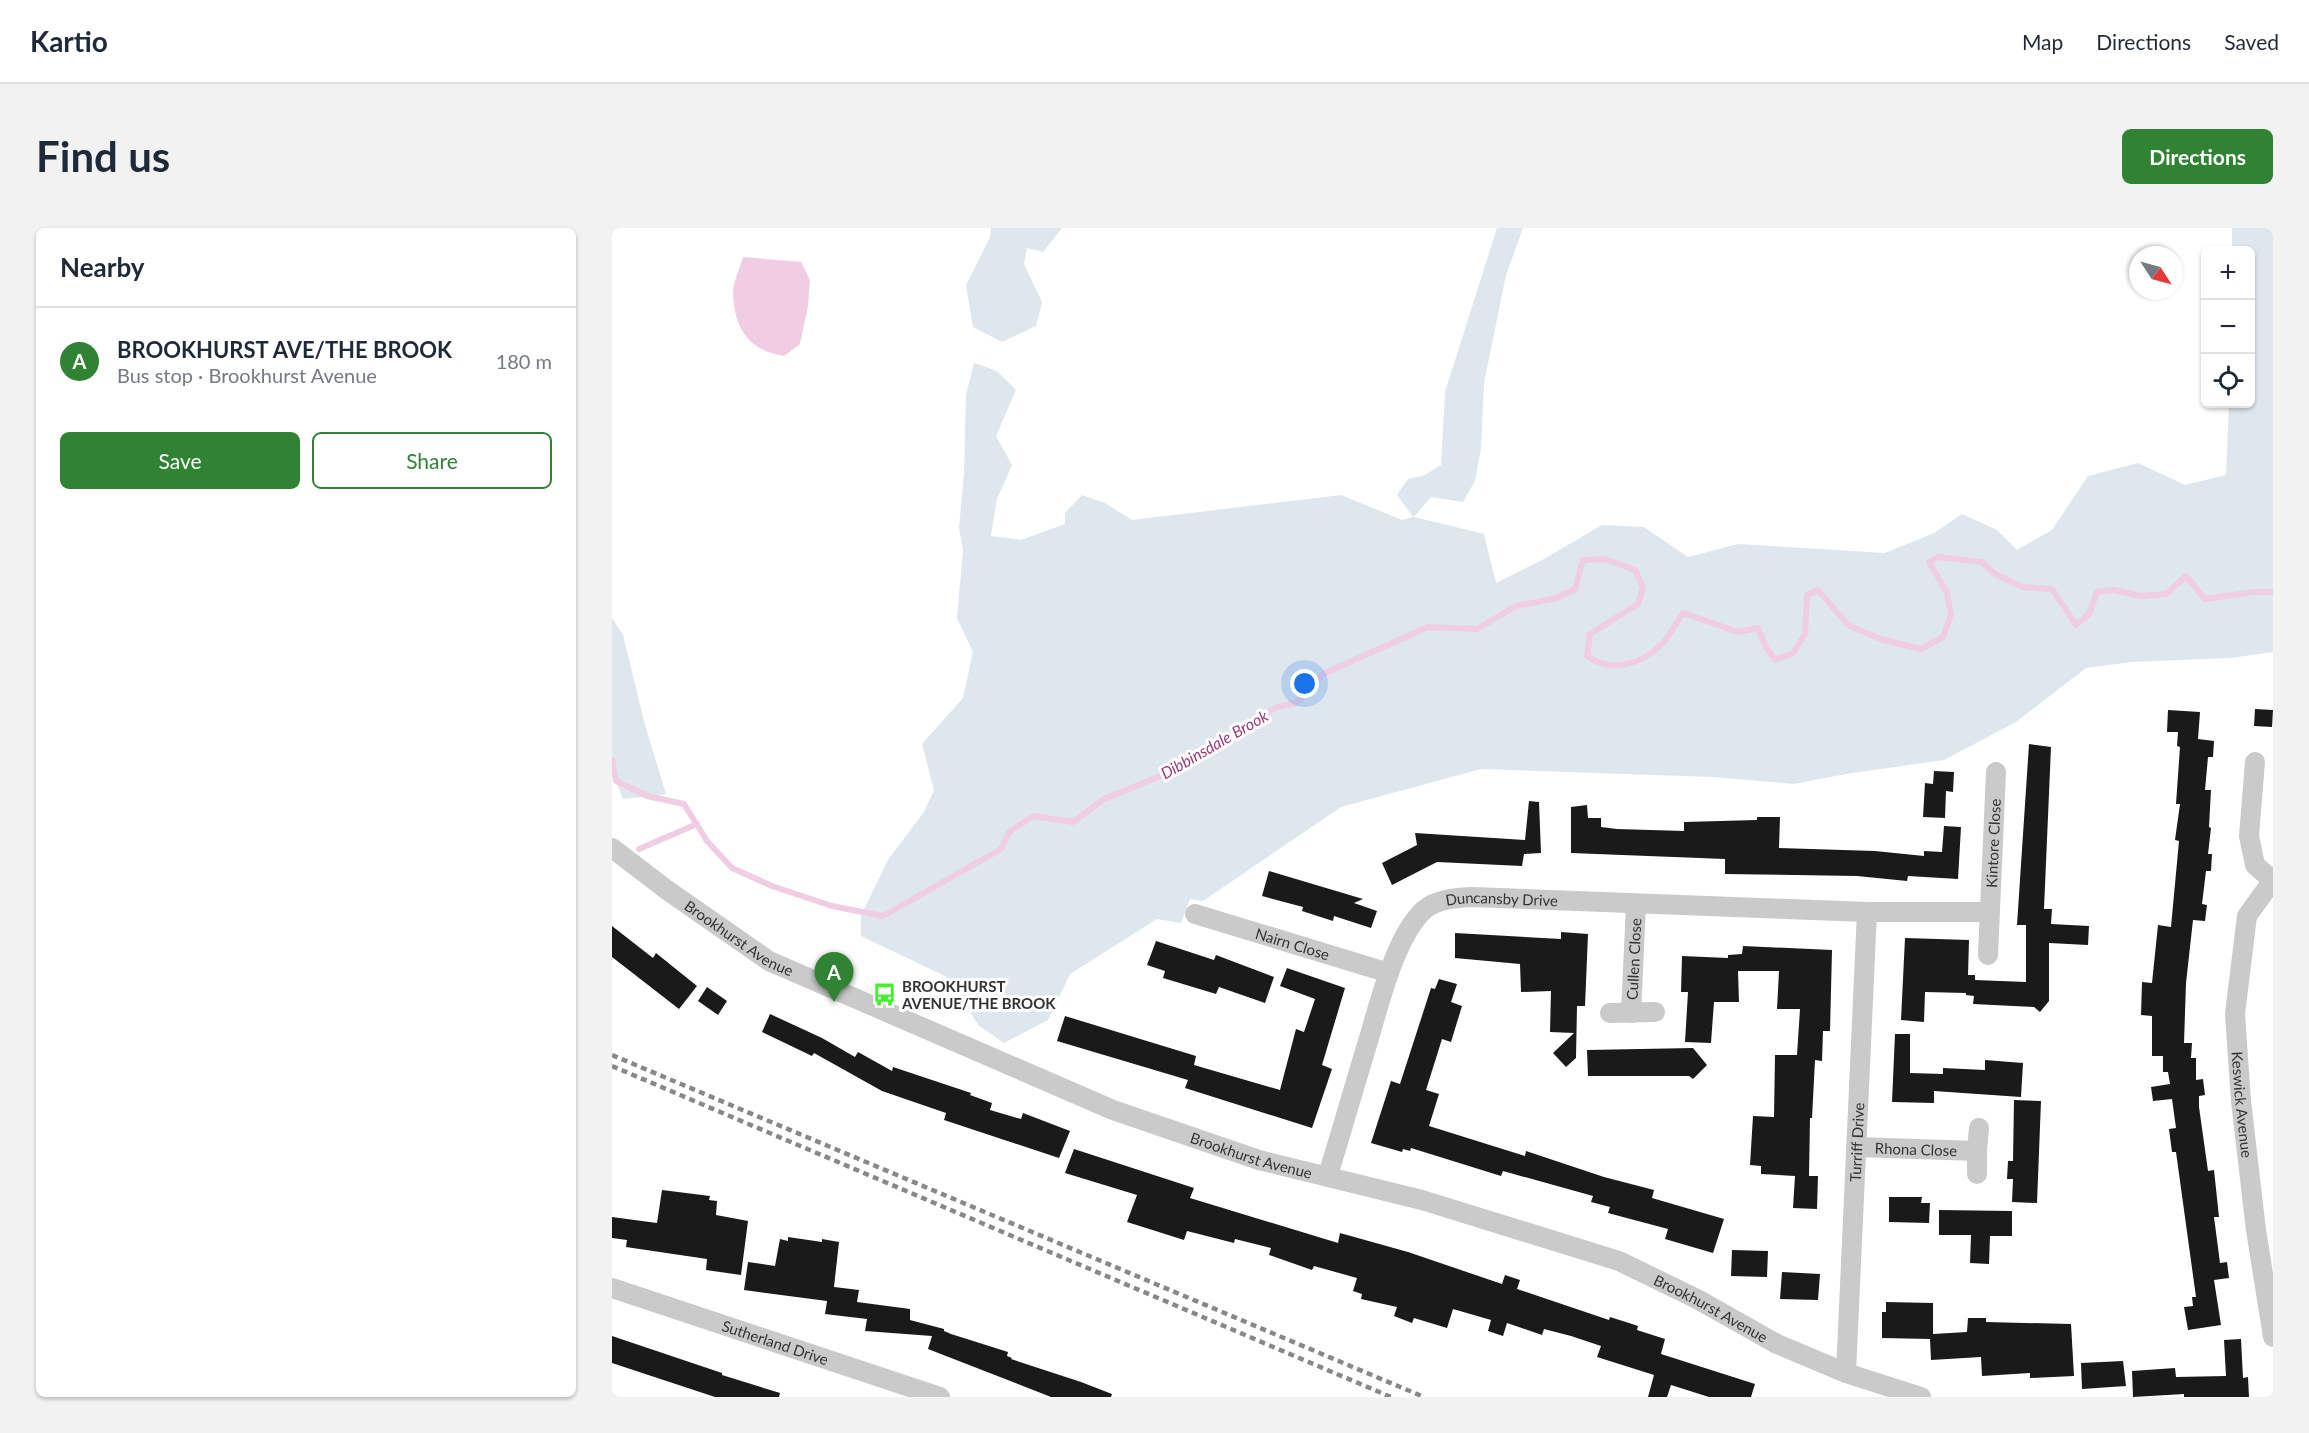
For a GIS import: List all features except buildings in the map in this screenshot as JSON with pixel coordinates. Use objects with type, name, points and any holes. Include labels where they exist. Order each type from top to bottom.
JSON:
[{"type":"street","name":"Keswick Avenue","points":[[2255,762],[2249,836],[2255,865],[2272,880],[2247,916],[2235,1014],[2242,1113],[2256,1230],[2273,1337]]},
{"type":"street","name":"Kintore Close","points":[[1988,955],[1996,772]]},
{"type":"street","name":"Brookhurst Avenue","points":[[612,848],[666,890],[769,961],[1113,1110],[1259,1160],[1328,1175],[1444,1206],[1619,1261],[1697,1299],[1778,1344],[1846,1373],[1921,1397]]},
{"type":"street","name":"Duncansby Drive","points":[[1328,1175],[1389,973],[1404,939],[1425,909],[1448,899],[1472,897],[1867,912]]},
{"type":"street","name":"Cullen Close","points":[[1631,1013],[1636,905]]},
{"type":"street","points":[[1867,912],[1989,912]]},
{"type":"street","name":"Turriff Drive","points":[[1846,1373],[1867,912]]},
{"type":"street","name":"Nairn Close","points":[[1195,914],[1389,973]]},
{"type":"street","name":"Cullen Close","points":[[1610,1013],[1656,1012]]},
{"type":"street","name":"Rhona Close","points":[[1977,1174],[1979,1128]]},
{"type":"street","name":"Rhona Close","points":[[1856,1147],[1977,1151]]},
{"type":"street","name":"Sutherland Drive","points":[[612,1288],[940,1397]]},
{"type":"shaded area","points":[[991,228],[1062,228],[1043,252],[1027,248],[1024,264],[1042,302],[1036,326],[1002,342],[973,327],[966,285],[990,237]]},
{"type":"shaded area","points":[[1497,228],[1523,228],[1506,275],[1484,383],[1481,449],[1475,481],[1463,502],[1431,497],[1414,517],[1484,534],[1496,583],[1544,559],[1602,525],[1644,527],[1688,557],[1738,544],[1885,553],[1934,533],[1962,514],[1997,530],[2017,550],[2052,530],[2088,476],[2138,463],[2185,485],[2226,475],[2229,408],[2255,408],[2255,246],[2232,246],[2232,228],[2273,228],[2273,652],[2230,658],[2132,662],[2086,668],[2016,722],[1944,760],[1794,784],[1714,777],[1481,769],[1341,807],[1203,901],[1190,899],[1181,923],[1157,919],[1070,974],[1048,1020],[1004,1043],[978,1025],[951,979],[861,936],[861,916],[888,860],[924,812],[934,790],[922,744],[963,698],[973,652],[957,618],[963,550],[959,528],[964,473],[966,395],[974,363],[997,371],[1016,390],[996,436],[1012,465],[997,499],[991,536],[1021,540],[1065,524],[1065,513],[1082,495],[1105,503],[1132,520],[1341,495],[1402,520],[1413,517],[1397,495],[1408,479],[1423,476],[1441,465],[1445,392]]},
{"type":"shaded area","points":[[743,257],[801,262],[810,280],[808,306],[800,344],[784,356],[761,349],[746,336],[740,327],[736,317],[733,293]]},
{"type":"shaded area","points":[[612,618],[623,635],[645,725],[666,794],[623,799],[612,771]]},
{"type":"waterway","name":"Dibbinsdale Brook","points":[[612,760],[616,781],[647,796],[684,804],[707,841],[732,868],[772,886],[832,906],[883,916],[1001,849],[1009,832],[1033,816],[1073,822],[1104,799],[1178,769],[1238,729],[1277,707],[1296,703],[1323,674],[1428,627],[1477,629],[1516,606],[1557,598],[1575,589],[1583,560],[1605,559],[1635,570],[1643,587],[1638,604],[1590,634],[1587,656],[1605,664],[1615,665],[1635,662],[1653,652],[1667,638],[1683,613],[1738,632],[1758,628],[1766,647],[1775,660],[1793,653],[1805,634],[1807,595],[1818,590],[1848,625],[1880,639],[1921,649],[1943,637],[1951,615],[1947,593],[1929,562],[1938,557],[1982,562],[1995,574],[2022,587],[2052,589],[2076,625],[2089,614],[2097,592],[2114,590],[2140,596],[2166,594],[2186,576],[2205,599],[2254,592],[2273,592]]},
{"type":"waterway","name":"Dibbinsdale Brook","points":[[639,849],[697,824]]},
{"type":"railway","points":[[612,1055],[1424,1397]]},
{"type":"railway","points":[[612,1066],[1391,1397]]},
{"type":"place","name":"BROOKHURST AVENUE/THE BROOK","points":[[884,995]]},
{"type":"place","name":"BROOKHURST AVE/THE BROOK","points":[[834,1002]]}]
